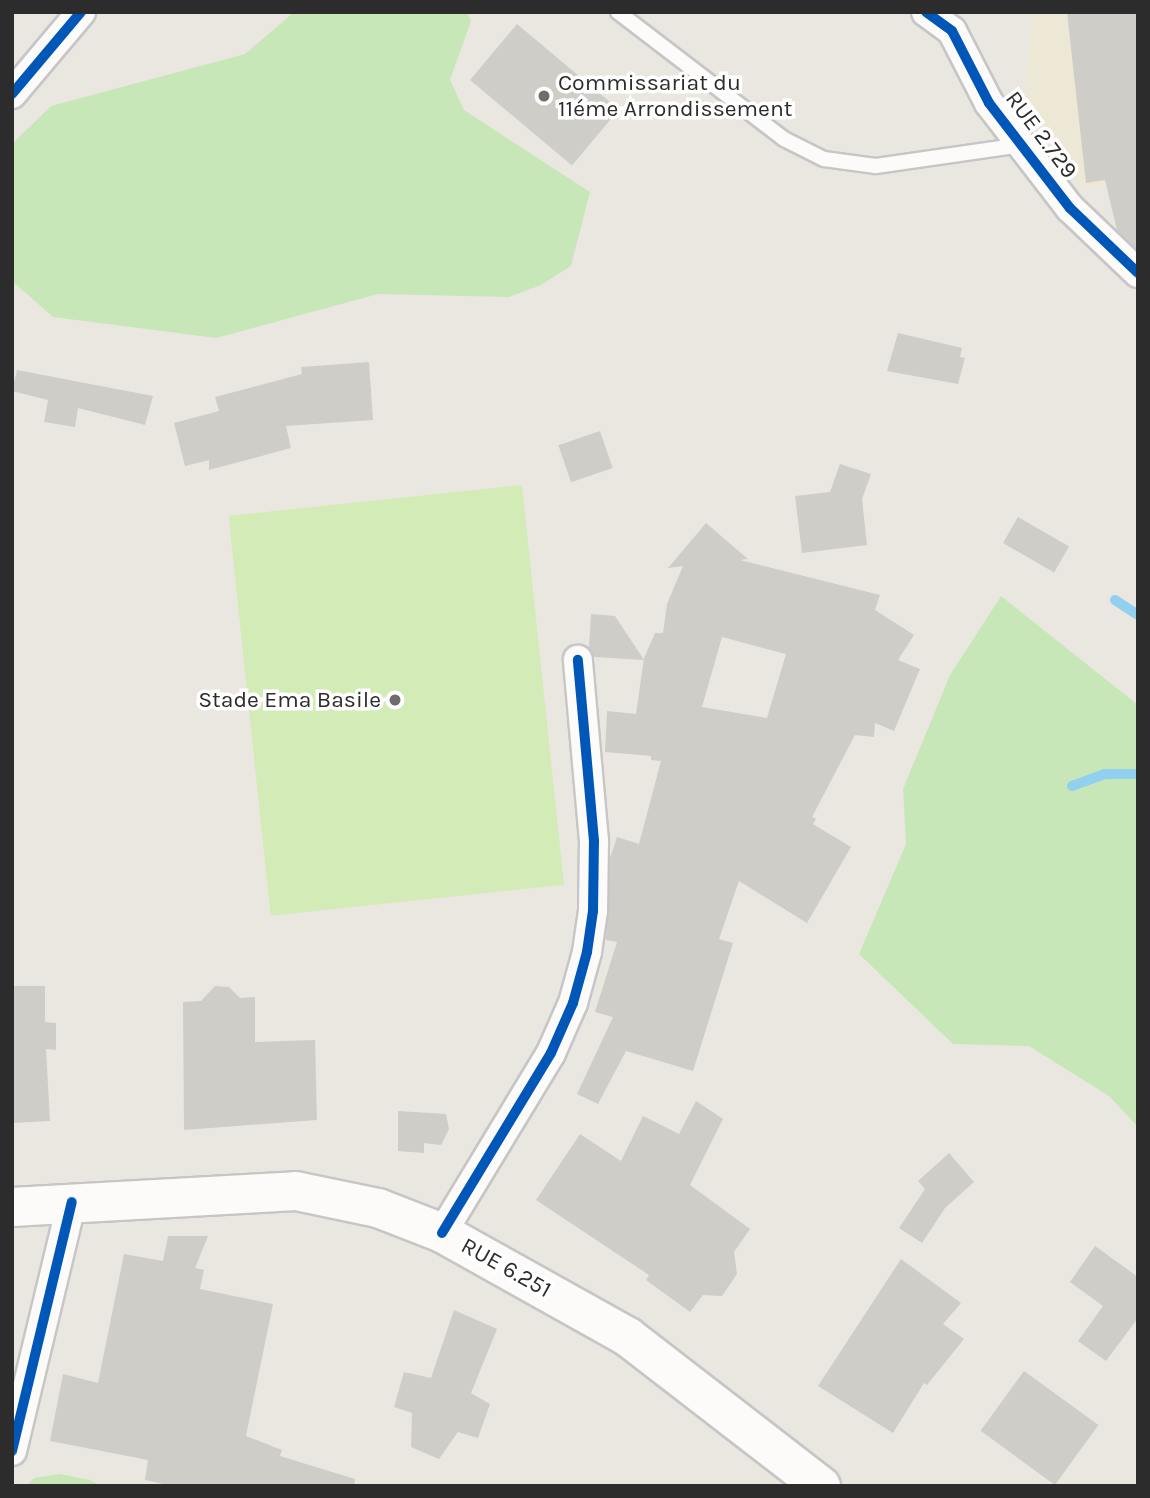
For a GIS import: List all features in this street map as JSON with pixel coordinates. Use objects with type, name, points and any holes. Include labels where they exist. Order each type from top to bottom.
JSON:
[{"type":"main road","name":"RUE 6.251","points":[[12,1207],[296,1191],[378,1208],[442,1233],[628,1337],[821,1486]]},
{"type":"street","points":[[12,94],[81,12]]},
{"type":"street","name":"RUE 2.729","points":[[926,12],[958,22],[989,103],[1070,208],[1138,272]]},
{"type":"street","points":[[442,1233],[551,1053],[573,1003],[587,952],[593,911],[593,816],[578,660]]},
{"type":"street","points":[[12,1451],[72,1202]]},
{"type":"lane","points":[[618,12],[784,139],[824,159],[876,166],[1021,145]]},
{"type":"shaded area","points":[[1034,12],[1138,12],[1138,180],[1085,189],[1046,146],[1024,86]]},
{"type":"green space","points":[[294,12],[467,12],[471,21],[450,80],[464,110],[590,192],[571,266],[541,285],[509,297],[378,294],[216,338],[53,317],[12,281],[12,144],[51,106],[245,54]]},
{"type":"green space","name":"Stade Ema Basile","points":[[522,485],[564,885],[271,916],[229,516]]},
{"type":"green space","points":[[1001,596],[1138,705],[1138,1127],[1109,1096],[1029,1046],[953,1044],[859,954],[906,844],[903,789],[950,675]]},
{"type":"green space","points":[[60,1474],[90,1480],[102,1486],[26,1486],[34,1478]]},
{"type":"building","points":[[1067,12],[1138,12],[1138,250],[1117,230],[1105,180],[1086,183]]},
{"type":"building","name":"Commissariat du 11éme Arrondissement","points":[[517,24],[619,109],[572,165],[470,80]]},
{"type":"building","points":[[898,333],[962,348],[960,357],[965,358],[958,384],[887,371]]},
{"type":"building","points":[[369,362],[373,420],[286,426],[291,448],[209,470],[209,460],[185,466],[174,423],[219,411],[215,397],[302,374],[301,367]]},
{"type":"building","points":[[17,370],[153,396],[145,425],[78,408],[75,427],[44,422],[48,400],[12,391]]},
{"type":"building","points":[[600,431],[613,468],[571,482],[558,445]]},
{"type":"building","points":[[840,464],[871,474],[862,499],[867,545],[802,553],[795,496],[830,492]]},
{"type":"building","points":[[1018,517],[1069,546],[1054,572],[1003,543]]},
{"type":"building","points":[[706,523],[748,559],[740,560],[880,595],[875,610],[914,635],[898,660],[920,669],[894,731],[875,723],[874,737],[855,735],[812,817],[816,819],[813,824],[851,847],[807,923],[739,881],[719,939],[733,943],[693,1071],[626,1051],[598,1104],[577,1094],[613,1017],[595,1012],[617,942],[606,940],[610,858],[617,837],[639,844],[661,761],[651,760],[651,756],[605,752],[607,711],[636,714],[644,658],[655,633],[663,633],[667,604],[683,566],[668,568]],"holes":[[[722,637],[786,654],[767,718],[702,707]]]},
{"type":"building","points":[[591,614],[615,616],[644,660],[594,657],[589,648]]},
{"type":"building","points":[[12,986],[45,986],[45,1022],[56,1023],[56,1050],[46,1049],[50,1121],[12,1123]]},
{"type":"building","points":[[215,986],[229,987],[240,998],[255,997],[255,1042],[315,1040],[317,1120],[184,1130],[183,1002],[201,1001]]},
{"type":"building","points":[[696,1101],[723,1119],[690,1185],[750,1229],[734,1252],[737,1274],[722,1296],[703,1295],[690,1312],[646,1280],[649,1275],[536,1200],[580,1134],[621,1161],[643,1116],[679,1134]]},
{"type":"building","points":[[398,1111],[446,1114],[449,1129],[441,1145],[424,1143],[424,1153],[398,1151]]},
{"type":"building","points":[[949,1153],[974,1182],[945,1208],[922,1243],[899,1228],[925,1189],[918,1181]]},
{"type":"building","points":[[168,1236],[208,1236],[195,1268],[204,1270],[200,1289],[273,1304],[246,1436],[282,1450],[280,1456],[355,1479],[354,1486],[172,1486],[145,1480],[148,1460],[50,1441],[63,1374],[98,1383],[124,1254],[163,1261]]},
{"type":"building","points":[[1095,1246],[1138,1277],[1138,1318],[1106,1361],[1078,1341],[1103,1306],[1070,1282]]},
{"type":"building","points":[[901,1259],[961,1303],[943,1324],[964,1339],[927,1385],[924,1383],[893,1433],[818,1386]]},
{"type":"building","points":[[454,1310],[497,1329],[471,1393],[490,1404],[478,1438],[458,1432],[439,1459],[411,1447],[412,1413],[394,1407],[404,1372],[431,1378]]},
{"type":"building","points":[[1024,1371],[1098,1425],[1055,1485],[981,1431]]},
{"type":"waterway","points":[[1115,600],[1138,615]]},
{"type":"waterway","points":[[1072,786],[1105,774],[1138,774]]},
{"type":"cycle path","points":[[12,94],[81,12]]},
{"type":"cycle path","points":[[926,12],[952,31],[989,103],[1070,208],[1138,273]]},
{"type":"cycle path","points":[[442,1233],[551,1053],[573,1003],[587,952],[593,911],[594,841],[578,660]]},
{"type":"cycle path","points":[[12,1451],[72,1202]]},
{"type":"place","name":"Commissariat du 11éme Arrondissement","points":[[544,96]]},
{"type":"place","name":"Stade Ema Basile","points":[[395,700]]}]
